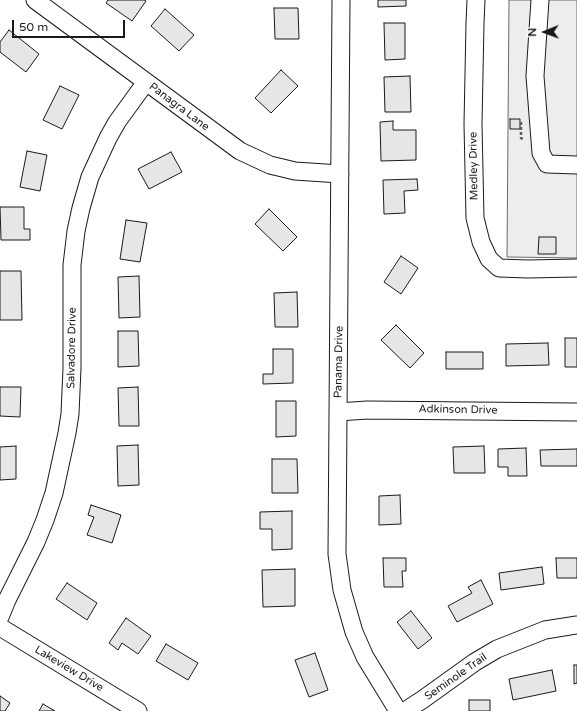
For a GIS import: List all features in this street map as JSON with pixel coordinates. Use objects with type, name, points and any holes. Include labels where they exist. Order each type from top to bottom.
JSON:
[{"type":"street","name":"Panagra Lane","points":[[35,0],[240,151],[270,165],[295,171],[340,174]]},
{"type":"street","name":"Panama Drive","points":[[341,0],[337,554],[342,590],[354,632],[365,657],[398,711]]},
{"type":"street","name":"Medley Drive","points":[[476,0],[473,124],[475,218],[481,242],[489,259],[499,268],[577,268]]},
{"type":"street","points":[[540,0],[535,76],[541,153],[547,164],[577,165]]},
{"type":"street","name":"Salvadore Drive","points":[[0,617],[42,528],[54,493],[67,433],[70,414],[72,368],[72,265],[76,231],[81,208],[90,177],[108,138],[117,122],[146,82]]},
{"type":"street","name":"Adkinson Drive","points":[[338,412],[367,410],[577,412]]},
{"type":"street","name":"Seminole Trail","points":[[405,711],[475,662],[497,649],[545,630],[577,624]]},
{"type":"street","name":"Lakeview Drive","points":[[0,627],[138,711]]},
{"type":"shaded area","points":[[509,0],[577,0],[577,258],[507,257]]},
{"type":"building","points":[[108,0],[146,1],[132,21],[106,3]]},
{"type":"building","points":[[378,0],[406,0],[406,6],[378,7]]},
{"type":"building","points":[[274,8],[298,8],[299,39],[275,39]]},
{"type":"building","points":[[165,9],[194,35],[179,51],[151,26]]},
{"type":"building","points":[[384,23],[405,23],[405,59],[385,60]]},
{"type":"building","points":[[9,30],[39,54],[26,72],[0,52],[0,42]]},
{"type":"building","points":[[281,70],[298,86],[271,113],[255,98]]},
{"type":"building","points":[[410,76],[411,112],[385,112],[384,77]]},
{"type":"building","points":[[60,86],[79,95],[62,129],[43,120]]},
{"type":"building","points":[[510,119],[520,119],[520,129],[510,129]]},
{"type":"building","points":[[393,121],[393,130],[416,130],[416,160],[381,161],[380,122]]},
{"type":"building","points":[[27,151],[47,155],[40,191],[20,187]]},
{"type":"building","points":[[171,152],[182,172],[149,189],[138,169]]},
{"type":"building","points":[[417,179],[418,190],[404,191],[405,213],[384,214],[383,180]]},
{"type":"building","points":[[0,207],[24,207],[24,229],[30,229],[30,240],[1,240]]},
{"type":"building","points":[[269,209],[297,237],[283,251],[255,224]]},
{"type":"building","points":[[126,220],[147,223],[140,262],[120,259]]},
{"type":"building","points":[[539,237],[556,237],[556,254],[538,254]]},
{"type":"building","points":[[401,256],[418,268],[401,294],[384,282]]},
{"type":"building","points":[[0,271],[21,271],[22,320],[0,320]]},
{"type":"building","points":[[139,276],[140,317],[119,318],[118,277]]},
{"type":"building","points":[[297,292],[298,327],[275,327],[274,293]]},
{"type":"building","points":[[396,325],[424,353],[410,368],[381,340]]},
{"type":"building","points":[[118,331],[138,331],[139,366],[118,367]]},
{"type":"building","points":[[565,338],[577,338],[577,367],[565,367]]},
{"type":"building","points":[[548,343],[549,365],[506,366],[506,344]]},
{"type":"building","points":[[273,349],[293,349],[293,383],[263,384],[263,374],[273,374]]},
{"type":"building","points":[[446,352],[483,352],[483,369],[446,369]]},
{"type":"building","points":[[0,387],[21,387],[20,417],[0,416]]},
{"type":"building","points":[[138,387],[139,426],[119,426],[118,388]]},
{"type":"building","points":[[276,401],[296,401],[296,436],[276,437]]},
{"type":"building","points":[[138,445],[139,485],[118,486],[117,446]]},
{"type":"building","points":[[16,446],[16,479],[0,480],[0,447]]},
{"type":"building","points":[[484,446],[485,473],[454,473],[453,447]]},
{"type":"building","points":[[526,448],[527,476],[508,476],[508,467],[498,467],[498,449]]},
{"type":"building","points":[[577,449],[577,466],[541,466],[540,450]]},
{"type":"building","points":[[272,459],[297,459],[298,493],[272,493]]},
{"type":"building","points":[[400,495],[401,524],[379,525],[379,496]]},
{"type":"building","points":[[91,505],[121,515],[112,543],[87,535],[94,517],[88,515]]},
{"type":"building","points":[[292,511],[292,549],[272,550],[272,529],[260,529],[260,512]]},
{"type":"building","points":[[383,558],[406,558],[406,571],[402,571],[403,587],[384,587]]},
{"type":"building","points":[[556,558],[577,558],[577,578],[557,578]]},
{"type":"building","points":[[542,567],[544,584],[501,590],[499,573]]},
{"type":"building","points":[[295,569],[295,606],[263,607],[262,570]]},
{"type":"building","points":[[481,580],[493,604],[457,622],[448,606],[472,593],[468,587]]},
{"type":"building","points":[[67,583],[97,603],[87,620],[56,599]]},
{"type":"building","points":[[411,611],[432,638],[418,649],[397,622]]},
{"type":"building","points":[[126,618],[151,636],[138,654],[122,643],[118,650],[109,643]]},
{"type":"building","points":[[166,644],[198,663],[188,680],[156,661]]},
{"type":"building","points":[[315,653],[328,690],[309,697],[295,660]]},
{"type":"building","points":[[574,665],[577,665],[577,683],[574,684]]},
{"type":"building","points":[[552,670],[556,691],[513,700],[509,679]]},
{"type":"building","points":[[0,696],[10,703],[5,711],[0,711]]},
{"type":"building","points":[[469,700],[490,700],[490,711],[469,711]]},
{"type":"building","points":[[43,704],[55,711],[39,711]]}]
